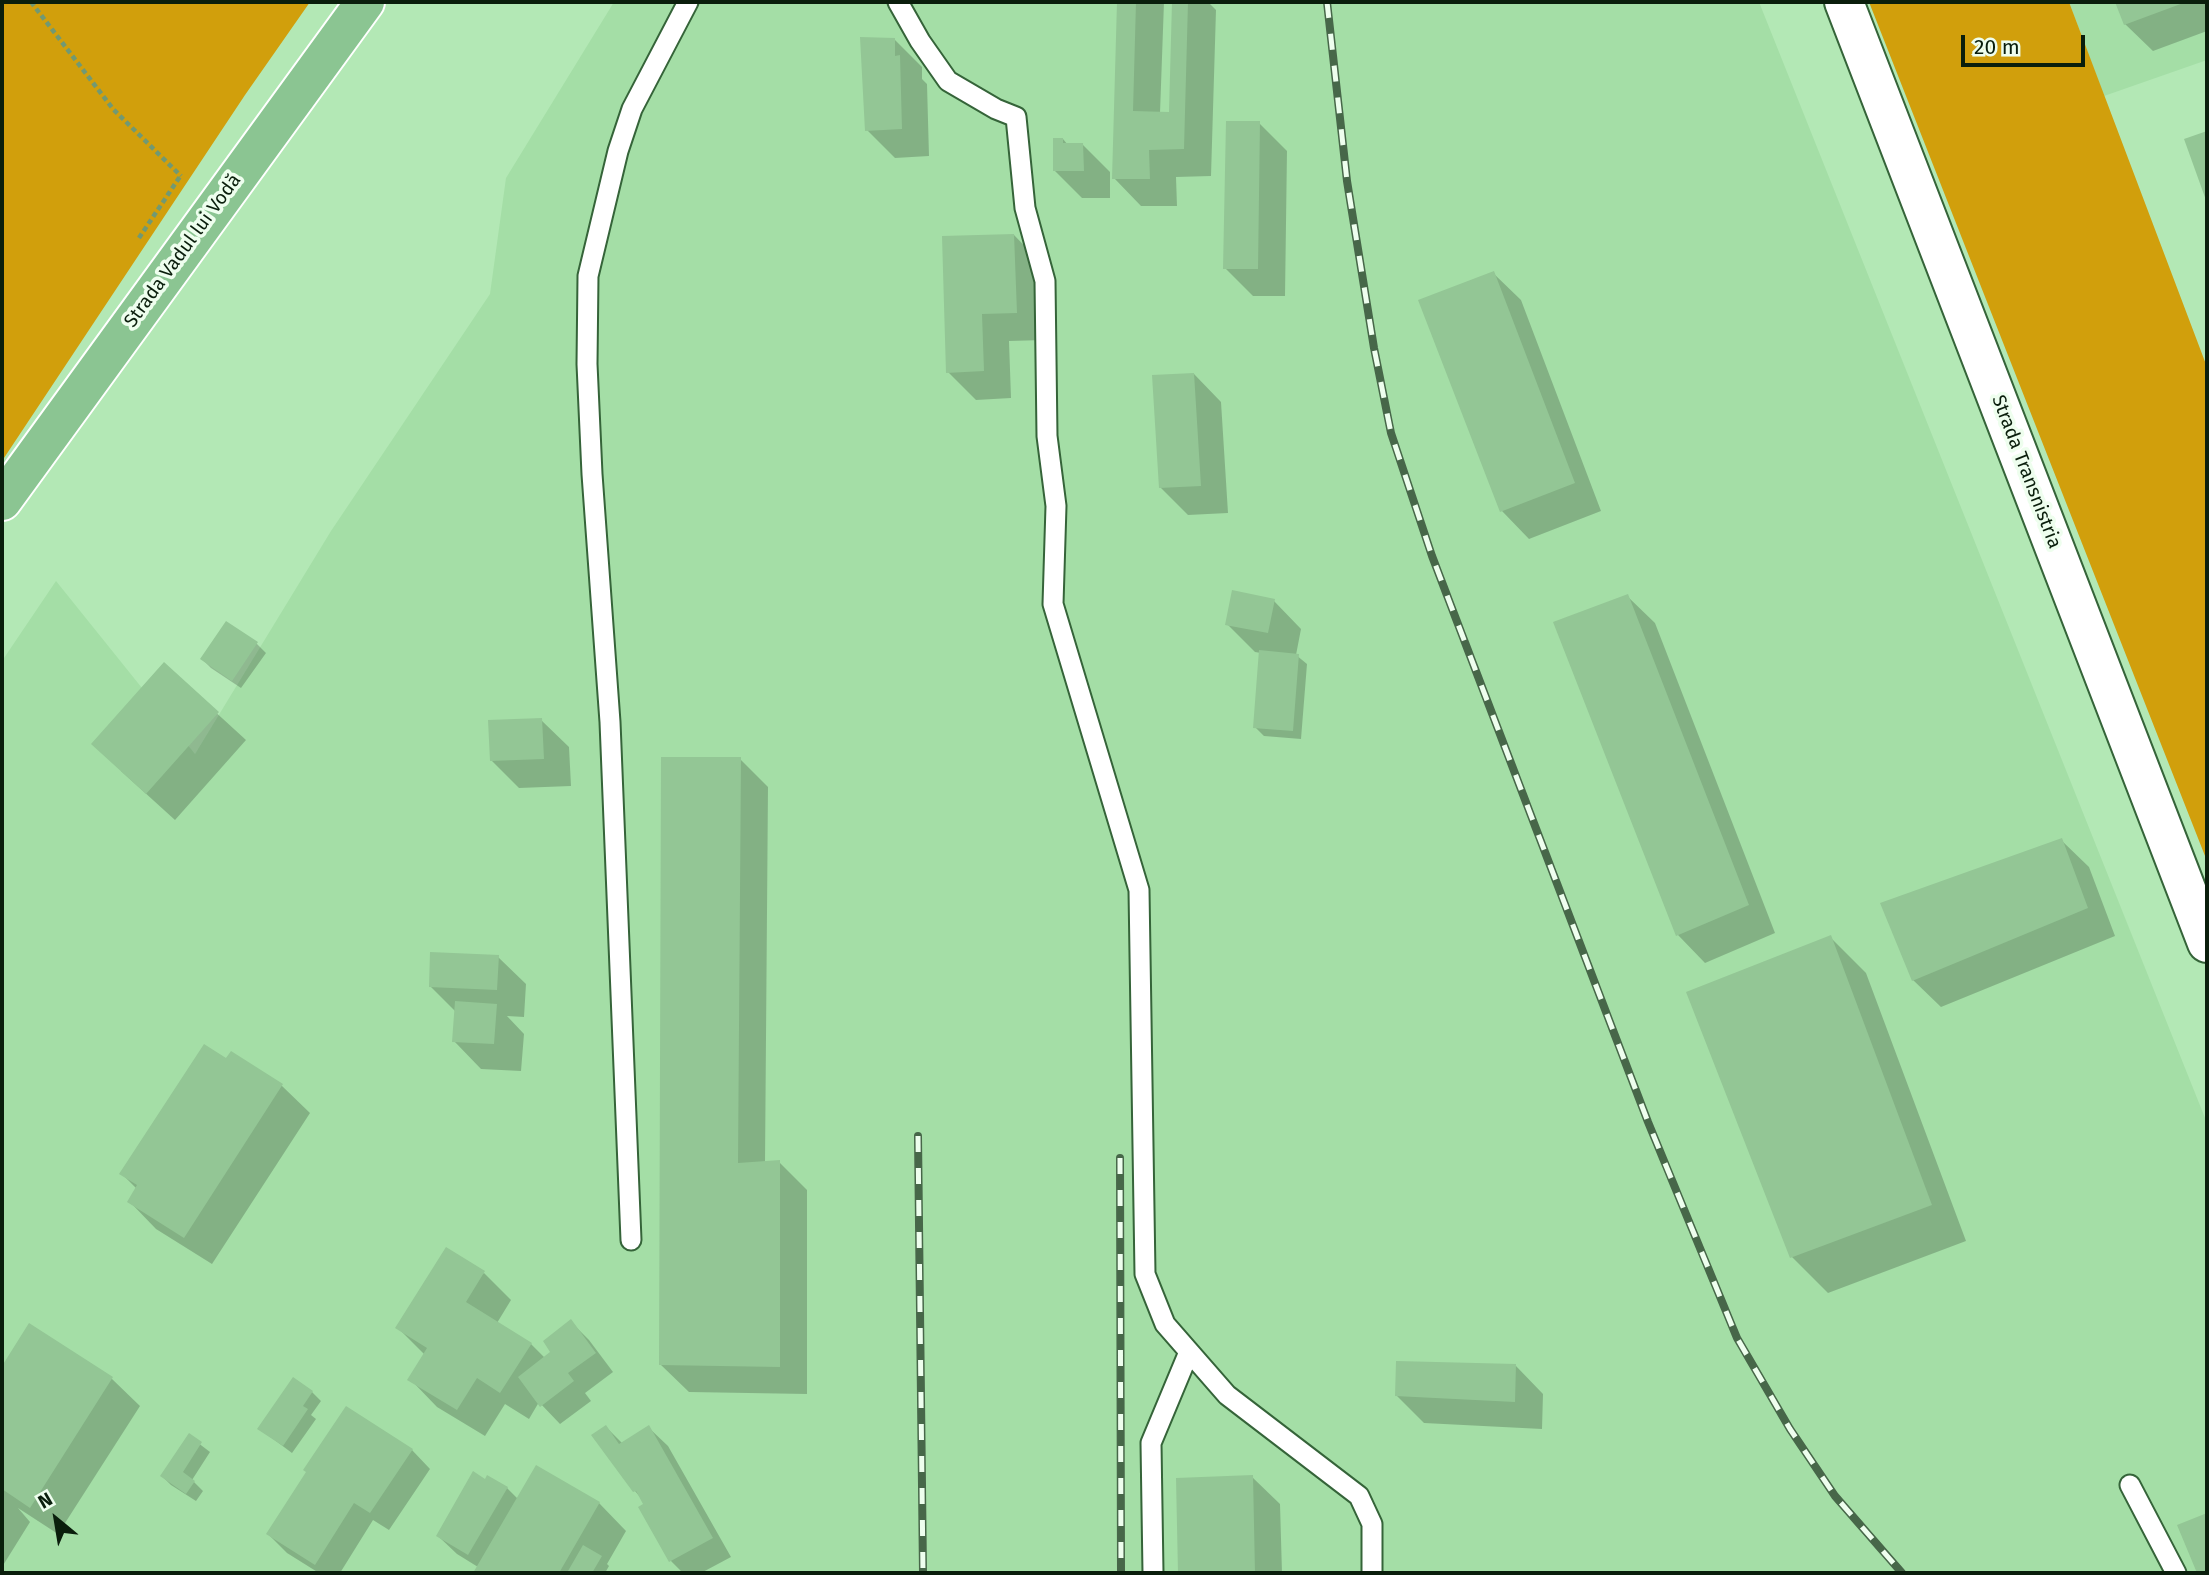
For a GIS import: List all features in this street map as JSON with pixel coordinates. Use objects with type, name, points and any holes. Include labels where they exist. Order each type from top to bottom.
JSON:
[{"type":"main road","name":"Strada Vadul lui Vodă","points":[[2,501],[365,2]]},
{"type":"street","name":"Strada Transnistria","points":[[1844,2],[2207,943]]},
{"type":"lane","points":[[631,1240],[610,722],[587,364],[588,276],[618,151],[632,109],[688,2]]},
{"type":"lane","points":[[898,2],[947,81],[996,109],[1016,117],[1025,208],[1045,281],[1046,436],[1056,506],[1053,604],[1139,890],[1146,1273],[1165,1324],[1227,1395],[1359,1496],[1371,1524],[1372,1573]]},
{"type":"lane","points":[[1153,1573],[1151,1443],[1189,1352]]},
{"type":"lane","points":[[2130,1485],[2176,1573]]},
{"type":"path","points":[[31,2],[113,109],[215,208]]},
{"type":"shaded area","points":[[2,2],[310,2],[245,95],[2,461]]},
{"type":"shaded area","points":[[614,2],[1759,2],[2207,1123],[2207,1573],[2,1573],[2,661],[56,581],[195,754],[331,531],[490,294],[506,178]]},
{"type":"shaded area","points":[[1869,2],[2069,2],[2207,367],[2207,861]]},
{"type":"shaded area","points":[[2069,2],[2207,2],[2207,60],[2104,96]]},
{"type":"building","points":[[1117,2],[1136,2],[1133,111],[1169,112],[1172,2],[1188,2],[1184,149],[1149,150],[1150,179],[1112,179]]},
{"type":"building","points":[[2115,2],[2186,2],[2124,25]]},
{"type":"building","points":[[860,37],[895,38],[895,56],[900,55],[902,129],[865,131]]},
{"type":"building","points":[[1226,121],[1260,121],[1258,269],[1223,269]]},
{"type":"building","points":[[2207,131],[2207,203],[2184,139]]},
{"type":"building","points":[[1053,138],[1063,138],[1063,143],[1083,143],[1084,171],[1053,171]]},
{"type":"building","points":[[1014,234],[1017,313],[982,314],[984,371],[946,373],[942,236]]},
{"type":"building","points":[[1494,271],[1575,483],[1500,512],[1418,300]]},
{"type":"building","points":[[1194,373],[1201,486],[1159,488],[1152,375]]},
{"type":"building","points":[[1232,590],[1275,599],[1268,633],[1225,625]]},
{"type":"building","points":[[1628,594],[1749,905],[1676,936],[1553,622]]},
{"type":"building","points":[[226,621],[258,642],[232,681],[200,659]]},
{"type":"building","points":[[1259,650],[1299,654],[1293,731],[1253,728]]},
{"type":"building","points":[[164,662],[219,712],[146,794],[91,744]]},
{"type":"building","points":[[542,718],[544,759],[490,761],[488,720]]},
{"type":"building","points":[[661,757],[741,757],[738,1163],[780,1160],[780,1367],[659,1365]]},
{"type":"building","points":[[2062,838],[2088,908],[1912,981],[1880,903]]},
{"type":"building","points":[[1831,935],[1932,1205],[1790,1258],[1686,992]]},
{"type":"building","points":[[430,952],[499,955],[497,990],[429,987]]},
{"type":"building","points":[[455,1001],[497,1004],[494,1044],[452,1042]]},
{"type":"building","points":[[204,1044],[226,1058],[231,1051],[283,1084],[184,1238],[127,1202],[137,1185],[119,1174]]},
{"type":"building","points":[[446,1247],[485,1271],[466,1302],[532,1343],[500,1393],[477,1378],[457,1410],[407,1380],[427,1348],[395,1328]]},
{"type":"building","points":[[571,1319],[596,1353],[568,1373],[574,1381],[540,1407],[518,1377],[550,1352],[543,1341]]},
{"type":"building","points":[[29,1323],[113,1377],[30,1508],[2,1489],[2,1366]]},
{"type":"building","points":[[1396,1361],[1516,1364],[1515,1402],[1395,1396]]},
{"type":"building","points":[[293,1377],[313,1391],[303,1406],[308,1409],[283,1446],[257,1429]]},
{"type":"building","points":[[346,1406],[413,1449],[370,1513],[354,1503],[315,1565],[266,1534],[306,1472],[303,1470]]},
{"type":"building","points":[[606,1425],[619,1444],[649,1425],[713,1538],[669,1562],[638,1507],[643,1504],[636,1491],[633,1492],[591,1435]]},
{"type":"building","points":[[189,1433],[202,1442],[183,1472],[195,1481],[186,1494],[160,1476]]},
{"type":"building","points":[[536,1465],[600,1502],[559,1573],[473,1573]]},
{"type":"building","points":[[473,1471],[485,1479],[487,1475],[508,1487],[468,1555],[436,1536]]},
{"type":"building","points":[[1253,1475],[1255,1573],[1178,1573],[1176,1478]]},
{"type":"building","points":[[2207,1513],[2207,1573],[2197,1573],[2177,1525]]},
{"type":"building","points":[[583,1545],[602,1556],[592,1573],[568,1571]]},
{"type":"railway","points":[[1327,2],[1347,181],[1374,348],[1391,433],[1432,556],[1648,1122],[1737,1338],[1790,1429],[1835,1496],[1902,1573]]},
{"type":"railway","points":[[918,1136],[923,1573]]},
{"type":"railway","points":[[1120,1158],[1121,1573]]}]
